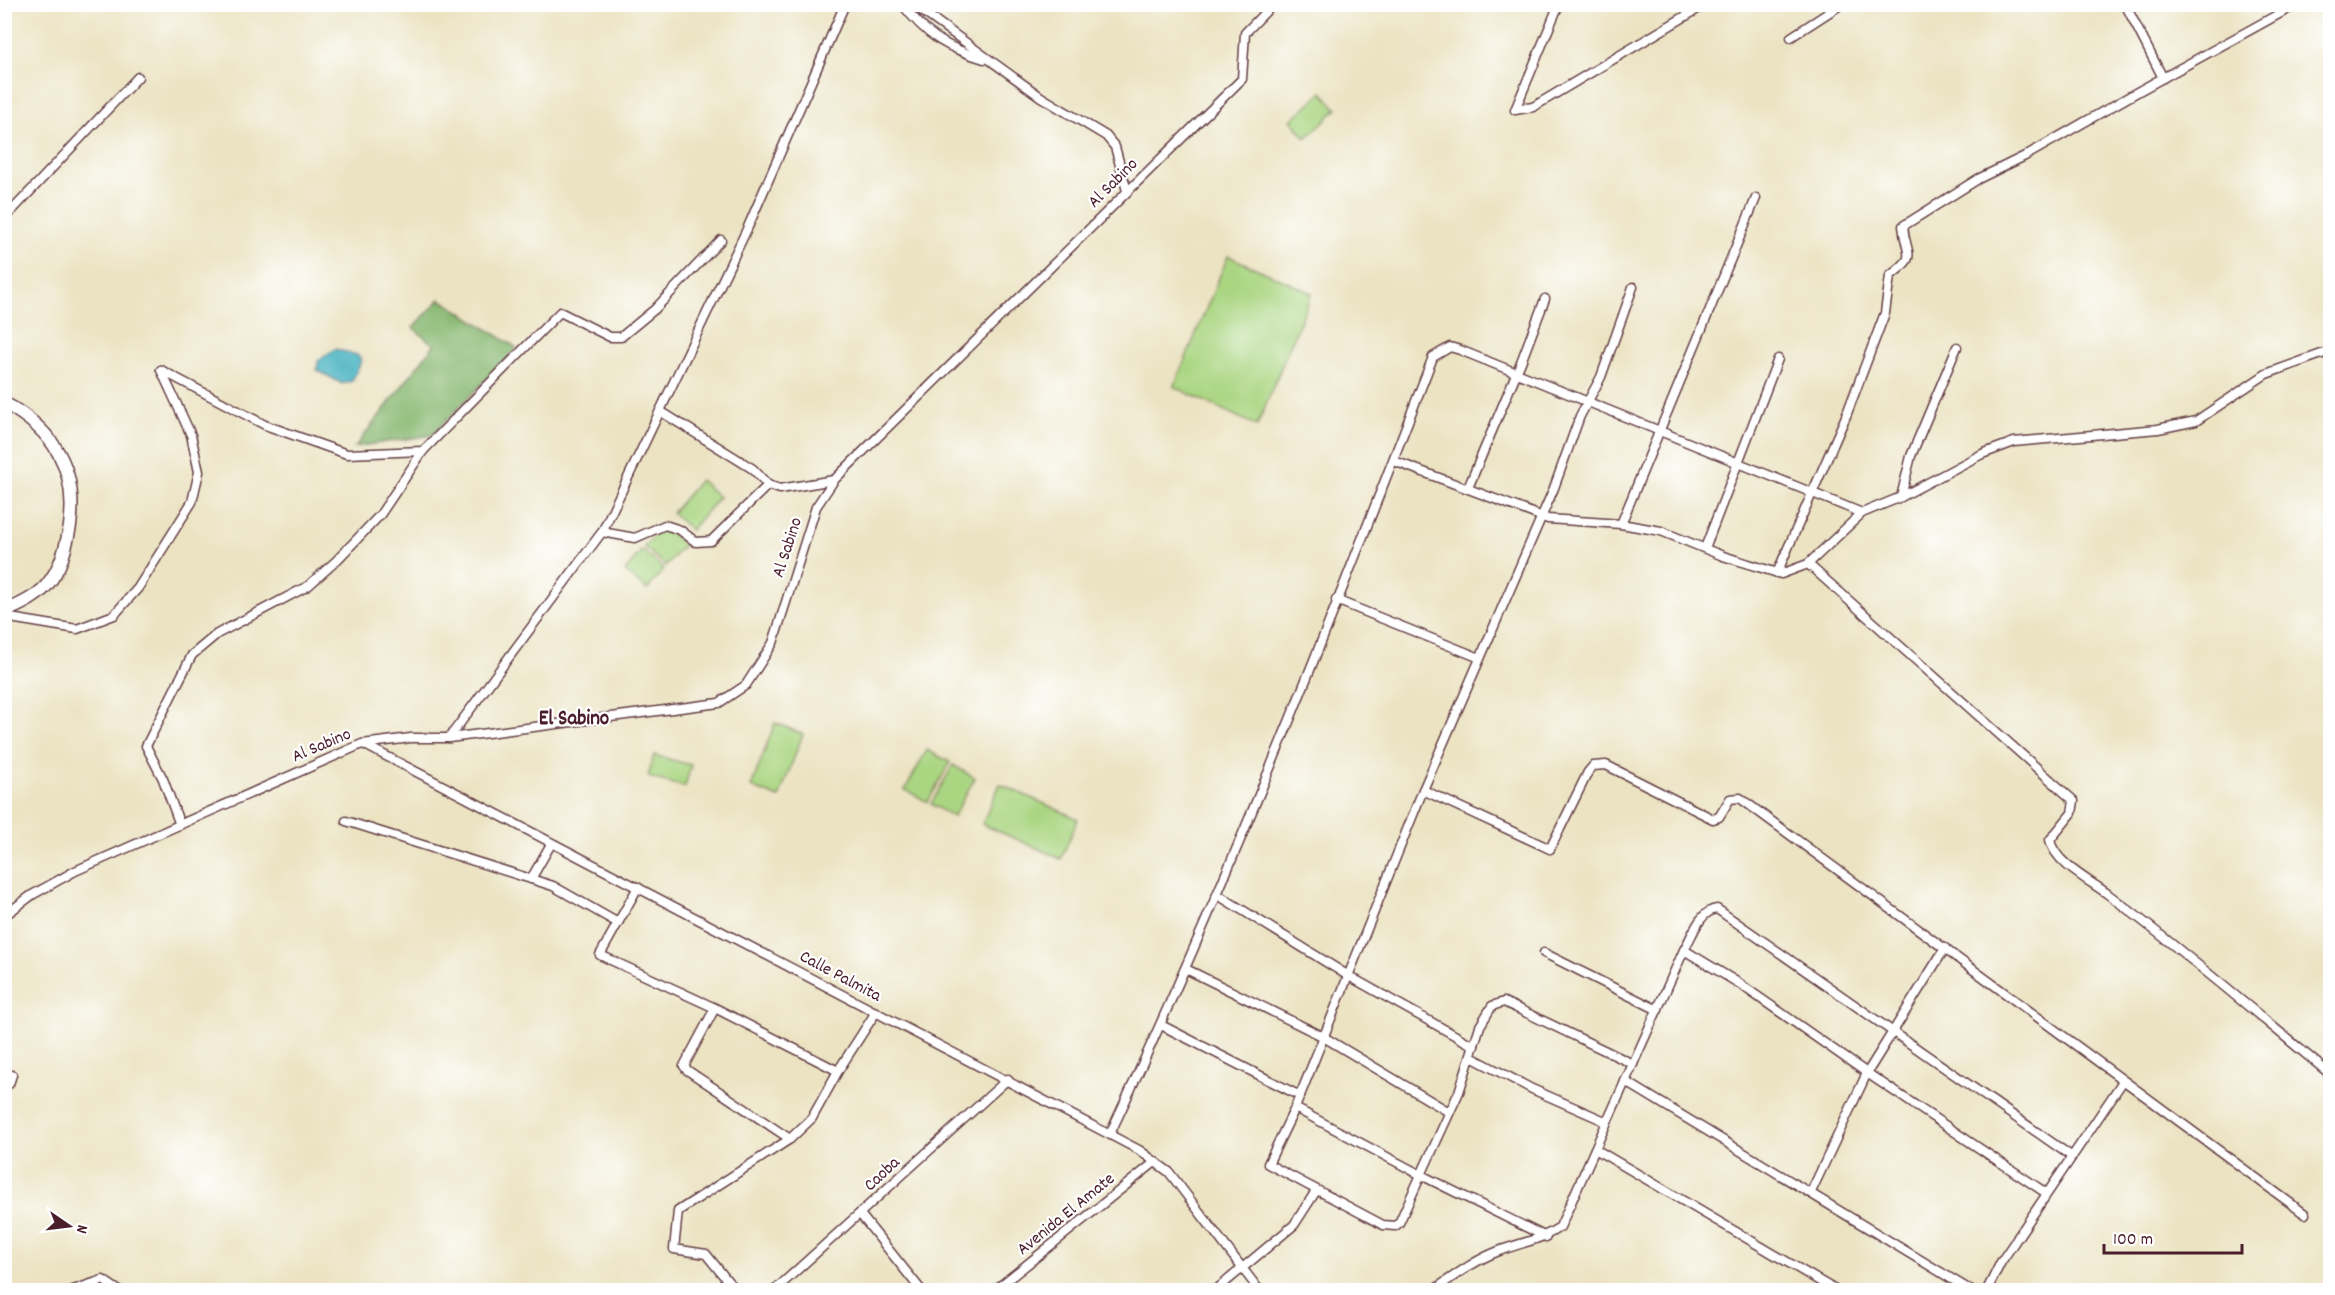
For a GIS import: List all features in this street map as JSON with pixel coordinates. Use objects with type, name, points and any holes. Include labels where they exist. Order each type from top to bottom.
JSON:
[{"type":"main road","points":[[4,403],[46,433],[57,448],[66,467],[71,487],[72,513],[66,547],[58,568],[45,587],[4,612]]},
{"type":"street","points":[[449,738],[602,532],[748,227],[845,4]]},
{"type":"street","points":[[902,4],[922,30],[960,52],[987,60]]},
{"type":"street","points":[[907,4],[918,8],[987,60],[1106,136],[1115,147],[1127,190]]},
{"type":"street","name":"Al Sabino","points":[[4,916],[32,895],[75,871],[362,744],[411,738],[449,738],[719,703],[746,685],[773,643],[816,507],[834,480],[1242,79],[1245,33],[1274,4]]},
{"type":"street","points":[[1559,4],[1515,110],[1533,107],[1706,4]]},
{"type":"street","points":[[1791,37],[1842,4]]},
{"type":"street","points":[[2125,4],[2163,78]]},
{"type":"street","points":[[1777,573],[1846,416],[1885,313],[1890,276],[1908,262],[1910,256],[1903,226],[1978,178],[2025,156],[2297,4]]},
{"type":"street","points":[[4,219],[138,77]]},
{"type":"street","points":[[1621,524],[1756,198]]},
{"type":"street","points":[[180,825],[163,779],[146,746],[192,655],[217,634],[308,585],[336,561],[380,515],[423,451],[560,312],[610,337],[621,337],[655,309],[721,240]]},
{"type":"street","points":[[1633,1064],[1504,1002],[1492,1006],[1480,1026],[1471,1057],[1449,1112],[1399,1222],[1390,1227],[1316,1191],[1269,1164],[1300,1096],[1322,1036],[1423,790],[1541,516],[1580,416],[1601,377],[1634,287]]},
{"type":"street","points":[[1467,488],[1516,375],[1545,299]]},
{"type":"street","points":[[1110,1134],[1218,895],[1394,461],[1433,357],[1450,347],[1460,350],[1659,433],[1862,513]]},
{"type":"street","points":[[1901,498],[1911,456],[1957,347]]},
{"type":"street","points":[[1394,461],[1548,519],[1621,524],[1661,531],[1777,573],[1808,564],[1862,513],[1901,498],[1982,454],[2014,442],[2112,431],[2158,429],[2196,421],[2266,374],[2331,351]]},
{"type":"street","points":[[1705,548],[1778,359]]},
{"type":"street","points":[[4,617],[77,629],[114,615],[138,588],[192,502],[200,472],[191,435],[161,370],[265,425],[348,454],[423,451]]},
{"type":"street","points":[[660,411],[753,469],[768,485],[780,489],[834,480]]},
{"type":"street","points":[[602,532],[635,537],[665,525],[680,530],[696,542],[711,541],[768,485]]},
{"type":"street","points":[[1808,564],[2073,801],[2072,813],[2050,840],[2052,849],[2059,858],[2114,898],[2331,1074]]},
{"type":"street","points":[[1336,600],[1480,657]]},
{"type":"street","name":"Calle Palmita","points":[[362,744],[1008,1079],[1139,1150],[1168,1172],[1259,1290]]},
{"type":"street","points":[[1423,790],[1550,849],[1593,766],[1606,765],[1713,819],[1719,817],[1730,799],[1740,798],[2305,1214]]},
{"type":"street","points":[[346,821],[553,886],[618,923]]},
{"type":"street","points":[[531,879],[551,844]]},
{"type":"street","points":[[638,887],[600,955],[715,1008],[838,1071]]},
{"type":"street","points":[[1218,895],[1347,975],[1474,1046]]},
{"type":"street","points":[[1434,1290],[1464,1269],[1497,1252],[1546,1237],[1560,1227],[1567,1216],[1684,950],[1703,916],[1717,909],[2071,1156]]},
{"type":"street","points":[[1811,1192],[1867,1073],[1945,948]]},
{"type":"street","points":[[1684,950],[1740,984],[1867,1073],[2046,1193]]},
{"type":"street","points":[[1544,953],[1658,1010]]},
{"type":"street","points":[[1186,969],[1322,1036],[1449,1112]]},
{"type":"street","points":[[715,1008],[685,1060],[687,1070],[790,1139]]},
{"type":"street","points":[[735,1290],[706,1254],[674,1249],[678,1211],[790,1139],[812,1118],[838,1071],[876,1012]]},
{"type":"street","points":[[1161,1025],[1300,1096]]},
{"type":"street","points":[[1471,1057],[1532,1089],[1607,1122]]},
{"type":"street","points":[[4,1086],[9,1084],[12,1074]]},
{"type":"street","name":"Caoba","points":[[776,1290],[1008,1079]]},
{"type":"street","points":[[1625,1081],[1970,1290]]},
{"type":"street","points":[[1987,1290],[2001,1262],[2123,1081]]},
{"type":"street","points":[[1295,1108],[1421,1175],[1546,1237]]},
{"type":"street","points":[[1595,1149],[1835,1290]]},
{"type":"street","name":"Avenida El Amate","points":[[995,1290],[1155,1162]]},
{"type":"street","points":[[1216,1290],[1294,1225],[1316,1191]]},
{"type":"street","points":[[860,1214],[921,1290]]},
{"type":"street","points":[[73,1290],[103,1280],[118,1290]]},
{"type":"green space","points":[[1322,92],[1337,109],[1306,138],[1291,120]]},
{"type":"green space","points":[[1228,256],[1312,293],[1257,426],[1174,387]]},
{"type":"green space","points":[[440,299],[517,348],[432,435],[355,447],[434,345],[413,328]]},
{"type":"green space","points":[[700,480],[719,497],[691,530],[672,513]]},
{"type":"green space","points":[[662,526],[684,545],[666,566],[644,547]]},
{"type":"green space","points":[[642,550],[664,569],[647,590],[625,571]]},
{"type":"green space","points":[[775,723],[803,734],[779,798],[751,787]]},
{"type":"green space","points":[[927,750],[950,762],[928,802],[905,790]]},
{"type":"green space","points":[[654,755],[691,765],[685,787],[648,777]]},
{"type":"green space","points":[[953,765],[975,778],[953,817],[931,804]]},
{"type":"green space","points":[[1000,784],[1078,819],[1061,859],[982,824]]},
{"type":"water","points":[[335,349],[357,355],[362,360],[352,381],[342,384],[317,370],[318,361]]},
{"type":"district","name":"El Sabino","points":[[574,717]]}]
